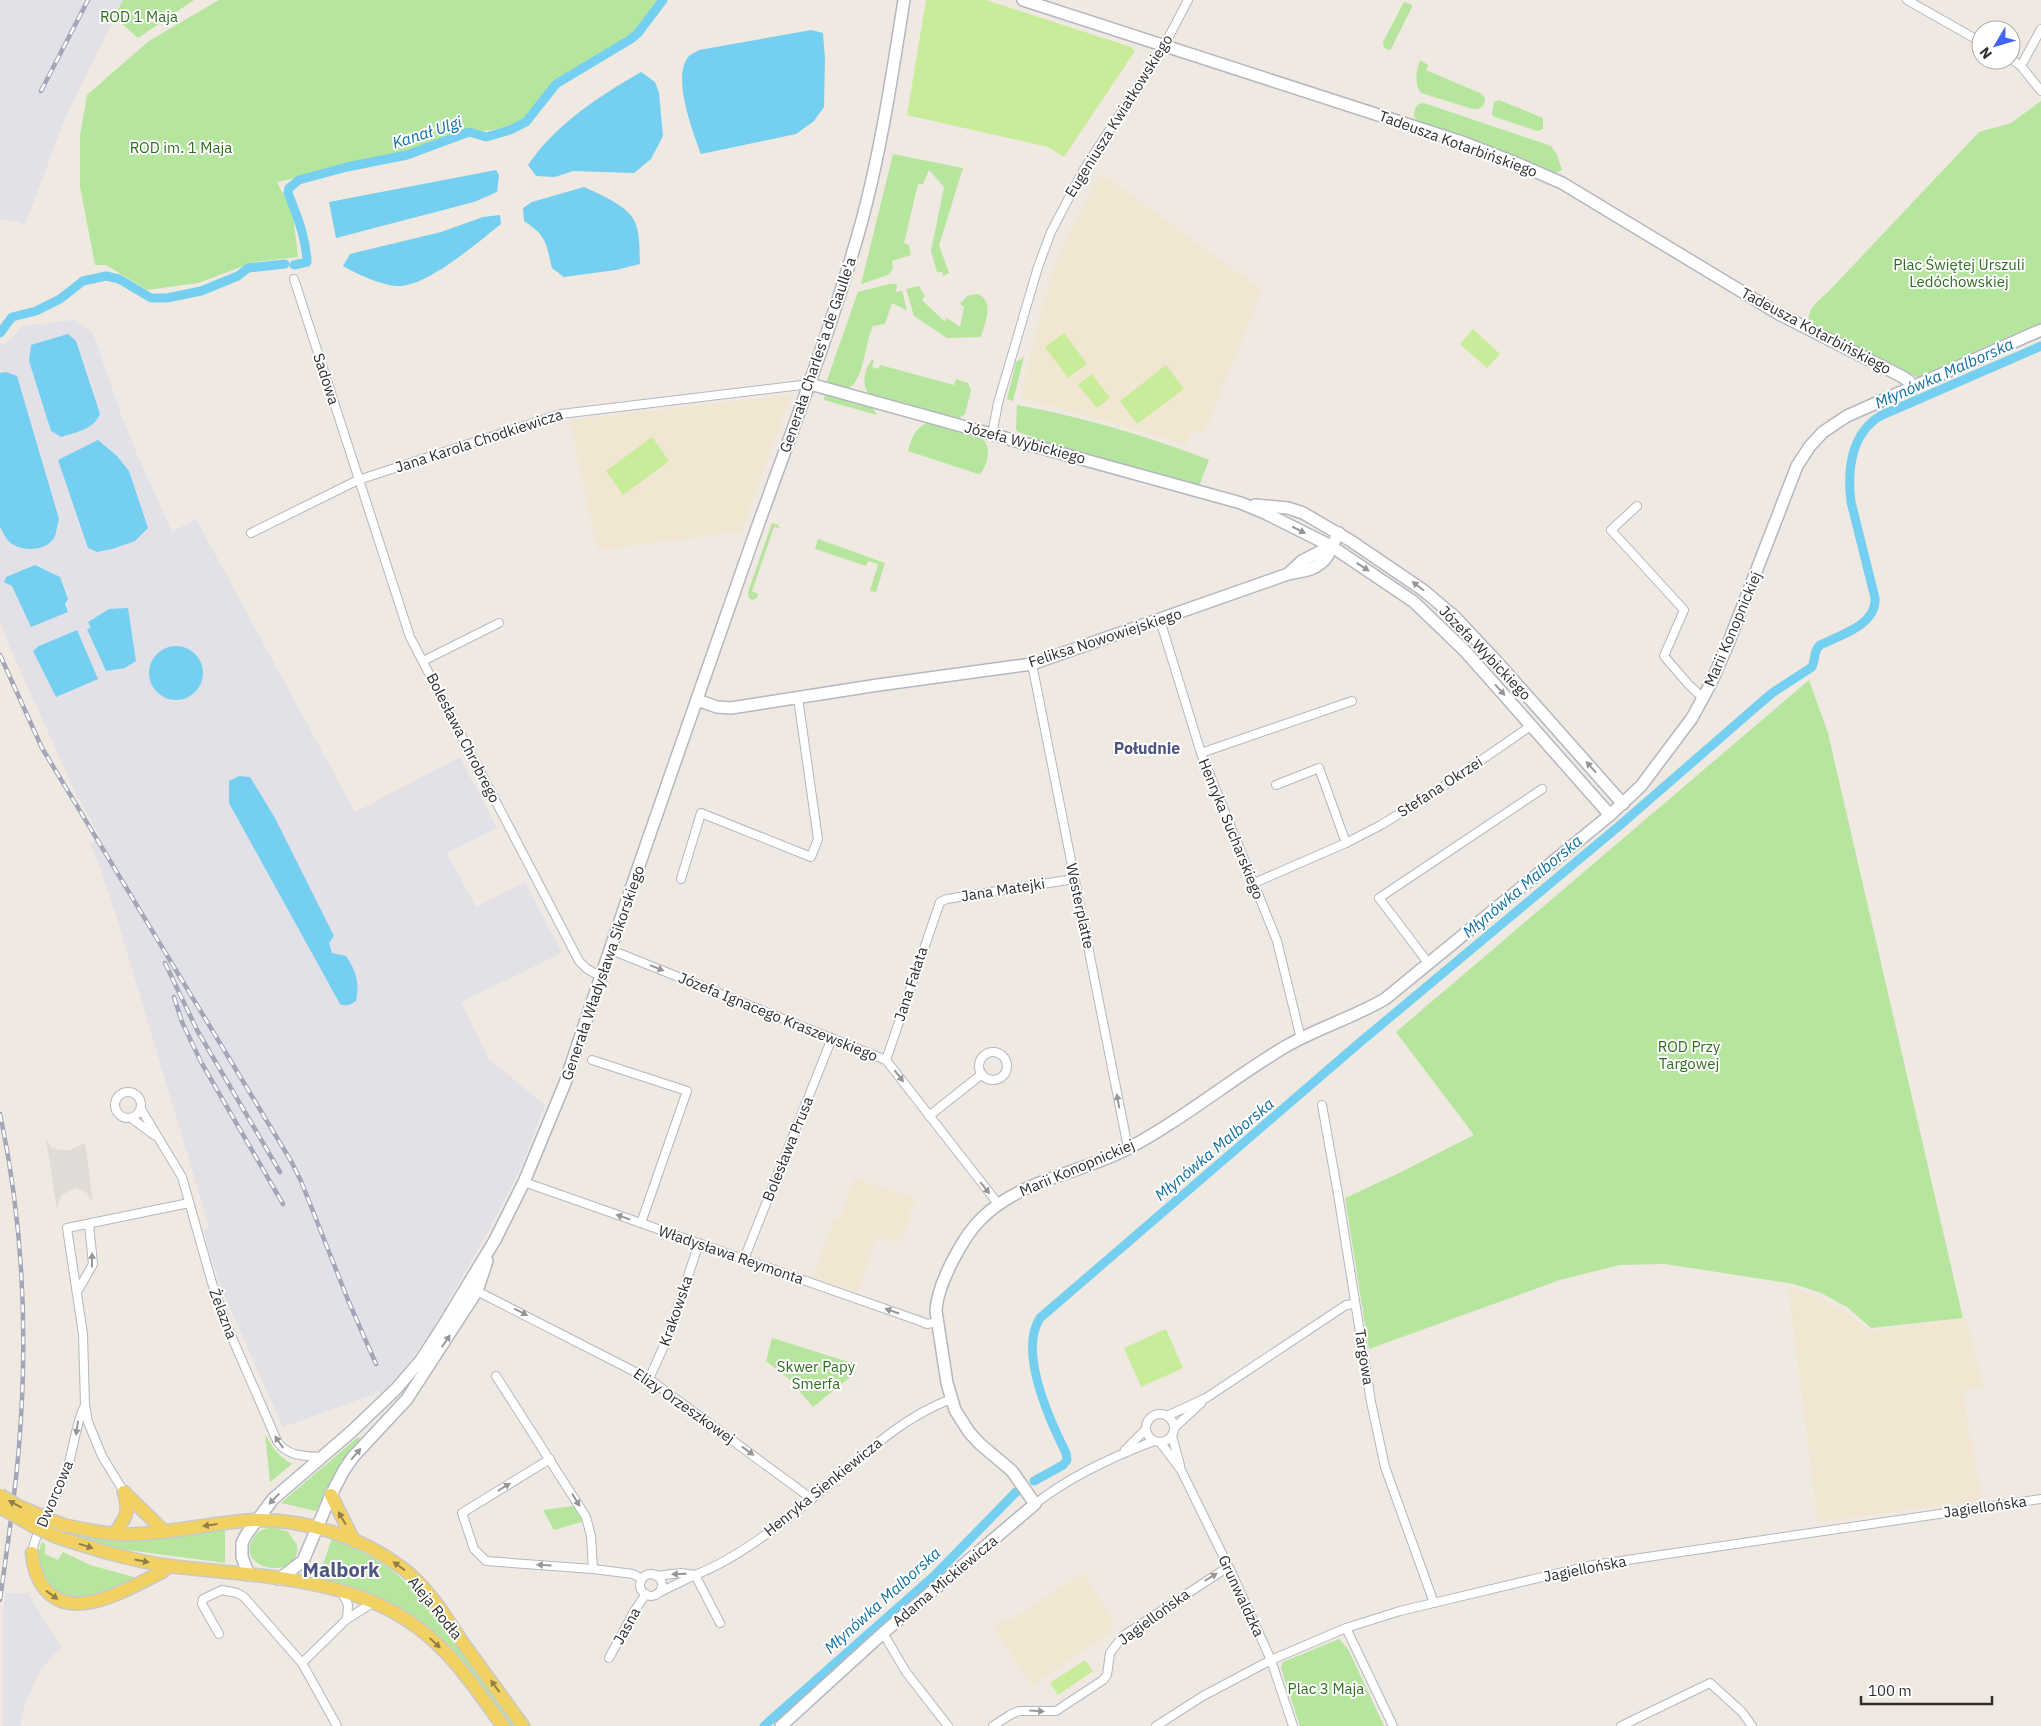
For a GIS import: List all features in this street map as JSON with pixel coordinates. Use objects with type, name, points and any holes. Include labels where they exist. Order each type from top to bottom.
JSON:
[{"type":"main road","points":[[124,1492],[164,1532]]},
{"type":"main road","points":[[114,1534],[126,1518],[128,1506],[124,1492]]},
{"type":"main road","name":"Aleja Rodła","points":[[0,1495],[18,1506],[63,1525],[114,1534],[164,1532],[256,1520],[291,1523],[317,1528],[354,1541],[401,1567],[418,1583],[439,1608],[523,1726]]},
{"type":"main road","points":[[331,1495],[354,1541]]},
{"type":"main road","name":"Aleja Rodła","points":[[0,1507],[57,1537],[115,1555],[169,1566],[314,1583],[374,1602],[396,1613],[417,1627],[446,1652],[461,1669],[503,1726]]},
{"type":"main road","points":[[32,1553],[35,1573],[39,1583],[47,1592],[62,1602],[78,1605],[104,1598],[162,1572],[169,1566]]},
{"type":"street","name":"Generała Charles'a de Gaulle'a","points":[[698,700],[810,384],[848,266],[885,121],[904,0]]},
{"type":"street","name":"Tadeusza Kotarbińskiego","points":[[1023,0],[1465,143],[1562,183],[1793,322],[1901,376],[1909,381],[1912,388]]},
{"type":"street","name":"Eugeniusza Kwiatkowskiego","points":[[992,435],[998,404],[1038,267],[1051,232],[1083,171],[1164,46],[1188,0]]},
{"type":"street","points":[[1906,0],[1971,36]]},
{"type":"street","points":[[2021,64],[2041,29]]},
{"type":"street","points":[[2021,67],[2041,91]]},
{"type":"street","name":"Sadowa","points":[[294,279],[358,480]]},
{"type":"street","name":"Marii Konopnickiej","points":[[1035,1504],[1012,1471],[969,1432],[950,1399],[938,1322],[937,1302],[948,1272],[969,1234],[982,1218],[1028,1186],[1093,1164],[1128,1148],[1266,1059],[1301,1039],[1376,1004],[1429,964],[1610,815],[1641,786],[1676,742],[1703,698],[1753,582],[1797,466],[1810,446],[1824,432],[1847,416],[2041,330]]},
{"type":"street","name":"Józefa Wybickiego","points":[[810,384],[1241,503],[1331,546],[1396,588],[1430,616],[1466,652],[1610,815]]},
{"type":"street","name":"Jana Karola Chodkiewicza","points":[[251,533],[358,480],[562,414],[810,384]]},
{"type":"street","name":"Bolesława Chrobrego","points":[[358,480],[410,637],[579,962],[602,977]]},
{"type":"street","name":"Józefa Wybickiego","points":[[1241,503],[1288,508],[1303,513],[1339,533],[1396,570],[1455,617],[1623,804]]},
{"type":"street","points":[[1637,506],[1610,530],[1684,610],[1664,656],[1703,698]]},
{"type":"street","name":"Feliksa Nowowiejskiego","points":[[698,700],[724,708],[1032,664],[1288,574],[1309,570],[1320,564],[1329,554],[1331,546],[1339,533]]},
{"type":"street","name":"Henryka Sucharskiego","points":[[1160,620],[1201,753],[1252,884],[1277,941],[1301,1039]]},
{"type":"street","points":[[423,661],[499,623]]},
{"type":"street","name":"Westerplatte","points":[[1032,664],[1128,1148]]},
{"type":"street","points":[[681,879],[701,813],[811,857],[818,839],[798,698]]},
{"type":"street","name":"Generała Władysława Sikorskiego","points":[[279,1579],[297,1567],[306,1553],[331,1495],[353,1457],[407,1400],[472,1289],[524,1182],[565,1083],[698,700]]},
{"type":"street","points":[[1201,753],[1352,701]]},
{"type":"street","name":"Stefana Okrzei","points":[[1252,884],[1346,844],[1414,805],[1532,725]]},
{"type":"street","points":[[1276,785],[1319,768],[1346,844]]},
{"type":"street","points":[[1429,964],[1378,898],[1542,789]]},
{"type":"street","name":"Jana Matejki","points":[[937,907],[943,900],[1074,879]]},
{"type":"street","name":"Jana Fałata","points":[[886,1060],[937,907]]},
{"type":"street","name":"Józefa Ignacego Kraszewskiego","points":[[611,950],[886,1060],[999,1205]]},
{"type":"street","name":"Bolesława Prusa","points":[[744,1259],[832,1038]]},
{"type":"street","points":[[592,1060],[687,1092],[641,1224]]},
{"type":"street","points":[[929,1116],[982,1074]]},
{"type":"street","name":"Żelazna","points":[[158,1138],[131,1118],[123,1117],[116,1110],[115,1102],[120,1094],[129,1091],[137,1094],[141,1099],[141,1109],[182,1177],[212,1283],[257,1398],[277,1441],[284,1449],[294,1455],[322,1457]]},
{"type":"street","name":"Targowa","points":[[1322,1105],[1371,1402],[1385,1467],[1434,1603]]},
{"type":"street","points":[[131,1118],[137,1115],[141,1109]]},
{"type":"street","name":"Władysława Reymonta","points":[[524,1182],[927,1324],[938,1322]]},
{"type":"street","name":"Dworcowa","points":[[124,1492],[96,1446],[85,1405],[83,1334],[67,1228],[189,1203]]},
{"type":"street","points":[[77,1292],[93,1264],[88,1224]]},
{"type":"street","name":"Krakowska","points":[[650,1379],[667,1338],[699,1243]]},
{"type":"street","name":"Generała Władysława Sikorskiego","points":[[249,1575],[242,1557],[242,1543],[256,1520],[273,1499],[396,1389],[421,1360],[472,1289]]},
{"type":"street","name":"Elizy Orzeszkowej","points":[[472,1289],[650,1379],[812,1499]]},
{"type":"street","points":[[1206,1398],[1167,1440],[1157,1442],[1148,1436],[1146,1429],[1151,1417],[1159,1414],[1168,1416],[1206,1398],[1346,1305],[1355,1304]]},
{"type":"street","points":[[496,1376],[586,1517],[591,1536],[592,1569]]},
{"type":"street","name":"Henryka Sienkiewicza","points":[[658,1593],[710,1569],[730,1557],[812,1499],[890,1432],[928,1408],[950,1399]]},
{"type":"street","name":"Dworcowa","points":[[32,1553],[35,1539],[66,1475],[73,1452],[78,1420],[85,1405]]},
{"type":"street","points":[[1168,1416],[1171,1419],[1173,1432]]},
{"type":"street","name":"Adama Mickiewicza","points":[[1122,1453],[1146,1429]]},
{"type":"street","name":"Grunwaldzka","points":[[1173,1432],[1181,1470],[1271,1660],[1292,1726]]},
{"type":"street","name":"Grunwaldzka","points":[[1157,1442],[1181,1470]]},
{"type":"street","name":"Adama Mickiewicza","points":[[780,1726],[883,1633],[1035,1504],[1078,1475],[1122,1453],[1157,1442]]},
{"type":"street","points":[[550,1459],[462,1513],[474,1549],[486,1561],[592,1569],[633,1574],[642,1579]]},
{"type":"street","name":"Jagiellońska","points":[[1156,1726],[1203,1696],[1271,1660],[1346,1628],[1400,1611],[1592,1565],[2041,1499]]},
{"type":"street","name":"Jagiellońska","points":[[993,1726],[1010,1714],[1019,1711],[1056,1711],[1103,1680],[1107,1675],[1110,1653],[1123,1636],[1210,1577],[1228,1567]]},
{"type":"street","name":"Henryka Sienkiewicza","points":[[656,1576],[681,1573],[695,1575]]},
{"type":"street","points":[[650,1574],[656,1576],[661,1583],[658,1593],[652,1596],[646,1594],[640,1588],[642,1579],[650,1574]]},
{"type":"street","points":[[695,1575],[720,1623]]},
{"type":"street","points":[[218,1634],[202,1604],[203,1599],[216,1591],[228,1590],[237,1593],[244,1598],[302,1663],[337,1726]]},
{"type":"street","points":[[341,1590],[348,1605],[347,1619]]},
{"type":"street","name":"Jasna","points":[[609,1658],[635,1610],[646,1594]]},
{"type":"street","points":[[302,1663],[347,1619],[374,1602]]},
{"type":"street","points":[[1346,1628],[1393,1726]]},
{"type":"street","points":[[883,1633],[906,1672],[948,1726]]},
{"type":"street","points":[[1621,1726],[1665,1703],[1710,1683],[1742,1712],[1752,1726]]},
{"type":"shaded area","points":[[0,0],[123,0],[65,118],[25,225],[19,222],[0,219]]},
{"type":"shaded area","points":[[1101,173],[1262,290],[1204,433],[1191,430],[1187,445],[1020,397],[1055,266],[1066,240]]},
{"type":"shaded area","points":[[74,320],[93,333],[136,452],[172,532],[196,519],[355,812],[460,757],[497,828],[447,853],[476,907],[525,882],[562,953],[461,1002],[488,1058],[545,1105],[520,1170],[433,1329],[410,1361],[382,1394],[380,1392],[283,1427],[224,1295],[209,1251],[203,1229],[209,1227],[115,912],[90,844],[100,837],[75,792],[0,621],[0,346],[11,340],[22,326]]},
{"type":"shaded area","points":[[791,395],[741,532],[597,550],[570,420]]},
{"type":"shaded area","points":[[46,1139],[51,1147],[60,1150],[69,1150],[85,1143],[93,1203],[87,1193],[76,1188],[61,1195],[57,1209]]},
{"type":"shaded area","points":[[854,1178],[916,1199],[908,1215],[911,1217],[900,1242],[876,1238],[857,1292],[813,1277],[835,1219],[840,1220]]},
{"type":"shaded area","points":[[1788,1287],[1815,1295],[1840,1308],[1871,1331],[1966,1318],[1983,1387],[1962,1391],[1982,1500],[1818,1522]]},
{"type":"shaded area","points":[[1081,1574],[1084,1574],[1114,1621],[1111,1632],[1032,1686],[993,1627],[1006,1619],[1008,1622]]},
{"type":"shaded area","points":[[6,1593],[28,1593],[61,1647],[42,1668],[35,1681],[25,1704],[20,1726],[3,1726],[3,1610]]},
{"type":"green space","name":"ROD 1 Maja","points":[[123,0],[194,0],[138,38],[114,17]]},
{"type":"green space","name":"ROD im. 1 Maja","points":[[219,0],[659,0],[635,34],[553,83],[528,118],[515,126],[459,135],[407,154],[277,182],[293,214],[298,257],[254,262],[198,283],[147,290],[106,265],[95,265],[80,186],[80,136],[87,95],[149,41]]},
{"type":"green space","points":[[926,0],[986,0],[1131,47],[1135,51],[1064,157],[1048,147],[907,115]]},
{"type":"green space","points":[[1404,2],[1411,4],[1412,7],[1391,49],[1388,50],[1384,47],[1383,42]]},
{"type":"green space","points":[[1420,60],[1428,65],[1426,70],[1482,94],[1485,99],[1483,106],[1473,109],[1421,93],[1416,77]]},
{"type":"green space","points":[[1499,100],[1543,118],[1543,129],[1537,131],[1495,117],[1492,115],[1494,102]]},
{"type":"green space","name":"Plac Świętej Urszuli Ledóchowskiej","points":[[2041,101],[2041,326],[1919,378],[1838,340],[1809,324],[1810,313],[1815,305],[1979,132],[2011,123]]},
{"type":"green space","points":[[1424,103],[1551,146],[1557,155],[1562,170],[1554,174],[1418,122],[1414,116],[1415,108],[1419,104]]},
{"type":"green space","points":[[893,154],[963,168],[939,245],[949,273],[943,276],[942,272],[937,272],[931,251],[944,187],[929,170],[923,184],[918,184],[904,243],[909,245],[911,255],[892,261],[893,269],[888,275],[861,284]]},
{"type":"green space","points":[[897,284],[896,292],[902,291],[907,310],[892,303],[885,324],[873,326],[857,380],[852,386],[846,389],[826,383],[858,292]]},
{"type":"green space","points":[[919,286],[925,296],[922,300],[944,321],[947,318],[960,327],[964,307],[960,304],[967,296],[978,294],[983,298],[986,302],[987,313],[981,337],[947,338],[914,316],[906,289]]},
{"type":"green space","points":[[1473,329],[1500,354],[1487,368],[1460,344]]},
{"type":"green space","points":[[1064,333],[1087,364],[1068,378],[1045,347]]},
{"type":"green space","points":[[1024,357],[1013,401],[1007,399],[1016,362]]},
{"type":"green space","points":[[872,360],[874,360],[872,367],[878,369],[880,365],[954,385],[956,379],[968,383],[971,390],[965,414],[958,419],[870,395],[865,387],[865,372]]},
{"type":"green space","points":[[1166,365],[1184,389],[1137,424],[1120,401]]},
{"type":"green space","points":[[1092,374],[1110,398],[1097,408],[1078,385]]},
{"type":"green space","points":[[825,393],[872,406],[877,415],[824,400]]},
{"type":"green space","points":[[1017,405],[1066,415],[1114,428],[1209,460],[1199,486],[1033,441],[1034,437],[1018,432],[1016,429]]},
{"type":"green space","points":[[930,422],[981,436],[988,449],[988,454],[986,464],[981,473],[978,474],[908,451],[915,433]]},
{"type":"green space","points":[[652,437],[669,461],[623,495],[606,471]]},
{"type":"green space","points":[[772,523],[780,528],[774,527],[752,591],[758,594],[757,598],[752,600],[749,598],[748,592]]},
{"type":"green space","points":[[818,539],[885,563],[876,592],[870,591],[878,564],[868,561],[866,566],[815,549]]},
{"type":"green space","name":"ROD Przy Targowej","points":[[1809,680],[1828,733],[1963,1318],[1871,1328],[1847,1307],[1821,1293],[1794,1284],[1665,1264],[1619,1265],[1560,1280],[1369,1349],[1345,1198],[1474,1135],[1396,1032]]},
{"type":"green space","points":[[1166,1329],[1183,1368],[1141,1387],[1124,1348]]},
{"type":"green space","name":"Skwer Papy Smerfa","points":[[772,1338],[852,1363],[849,1378],[813,1407],[789,1379],[766,1361]]},
{"type":"green space","points":[[265,1434],[276,1451],[292,1464],[270,1482]]},
{"type":"green space","points":[[358,1437],[360,1439],[330,1482],[316,1511],[281,1503]]},
{"type":"green space","points":[[574,1506],[584,1521],[554,1530],[543,1510]]},
{"type":"green space","points":[[274,1527],[288,1532],[297,1545],[296,1557],[290,1564],[281,1568],[270,1568],[261,1565],[253,1559],[250,1551],[252,1541],[258,1532]]},
{"type":"green space","points":[[225,1528],[225,1563],[113,1548],[65,1534],[66,1531]]},
{"type":"green space","points":[[332,1538],[374,1558],[410,1586],[433,1612],[515,1726],[510,1726],[475,1677],[452,1650],[423,1624],[407,1613],[373,1596],[318,1579]]},
{"type":"green space","points":[[42,1542],[45,1544],[45,1554],[58,1560],[63,1552],[90,1565],[137,1578],[100,1594],[87,1597],[62,1595],[52,1587],[42,1571],[39,1562],[39,1551]]},
{"type":"green space","name":"Plac 3 Maja","points":[[1339,1639],[1348,1649],[1384,1726],[1300,1726],[1281,1668],[1283,1662]]},
{"type":"green space","points":[[1085,1660],[1093,1671],[1058,1695],[1050,1683]]},
{"type":"water","points":[[811,30],[823,33],[825,59],[824,107],[814,121],[796,134],[701,154],[689,119],[683,90],[682,77],[684,65],[689,56],[699,50]]},
{"type":"water","points":[[641,72],[655,82],[659,93],[663,136],[651,159],[634,173],[573,171],[555,177],[536,176],[528,165],[551,137],[579,112]]},
{"type":"water","points":[[496,170],[499,175],[497,192],[474,202],[336,238],[329,202]]},
{"type":"water","points":[[584,187],[617,204],[632,217],[637,227],[640,264],[616,270],[564,277],[552,268],[544,241],[532,226],[524,221],[523,208],[532,202]]},
{"type":"water","points":[[500,215],[501,224],[466,252],[437,272],[409,285],[397,286],[377,282],[343,266],[350,254],[441,232],[483,217]]},
{"type":"water","points":[[68,334],[76,341],[100,414],[89,427],[61,437],[51,431],[29,361],[31,345]]},
{"type":"water","points":[[6,372],[17,376],[59,519],[56,534],[51,542],[36,549],[24,549],[12,544],[0,527],[0,373]]},
{"type":"water","points":[[98,440],[117,456],[129,471],[148,528],[135,541],[97,552],[88,548],[58,460]]},
{"type":"water","points":[[35,565],[60,577],[68,599],[65,604],[68,612],[31,627],[12,586],[4,582],[6,577]]},
{"type":"water","points":[[128,608],[136,661],[125,668],[106,671],[87,629],[91,628],[88,622],[109,609]]},
{"type":"water","points":[[77,630],[98,679],[56,697],[33,651],[39,646]]},
{"type":"water","points":[[176,646],[186,648],[195,654],[201,663],[203,673],[201,683],[195,692],[186,698],[176,700],[166,698],[157,692],[151,683],[149,673],[151,663],[157,654],[166,648]]},
{"type":"water","points":[[239,776],[250,777],[275,818],[334,936],[329,943],[332,953],[346,956],[352,967],[358,988],[356,1001],[352,1004],[340,1004],[229,803],[229,781]]},
{"type":"waterway","name":"Kanał Ulgi","points":[[294,265],[307,262],[303,235],[288,193],[289,188],[299,180],[347,167],[407,155],[469,132],[486,137],[510,130],[526,122],[556,84],[631,39],[638,33],[663,0]]},
{"type":"waterway","points":[[0,333],[12,317],[36,311],[60,299],[83,281],[106,276],[119,279],[151,298],[167,298],[201,291],[238,276],[248,268],[285,264]]},
{"type":"waterway","name":"Młynówka Malborska","points":[[1034,1481],[1063,1465],[1067,1460],[1066,1453],[1045,1405],[1034,1367],[1034,1332],[1040,1318],[1358,1044],[1619,826],[1772,693],[1812,667],[1816,650],[1820,645],[1847,633],[1864,622],[1874,607],[1875,598],[1851,502],[1850,490],[1853,454],[1863,433],[1880,416],[2041,346]]},
{"type":"waterway","name":"Młynówka Malborska","points":[[764,1726],[935,1575],[1016,1492]]},
{"type":"railway","points":[[41,91],[88,0]]},
{"type":"railway","points":[[0,655],[42,748],[291,1161],[376,1364]]},
{"type":"railway","points":[[165,963],[197,1030],[280,1172]]},
{"type":"railway","points":[[174,997],[182,1022],[201,1062],[283,1204]]},
{"type":"railway","points":[[0,1114],[14,1196],[23,1321],[22,1405],[11,1523],[0,1600]]},
{"type":"district","name":"Południe","points":[[1147,748]]},
{"type":"district","name":"Malbork","points":[[341,1570]]}]
